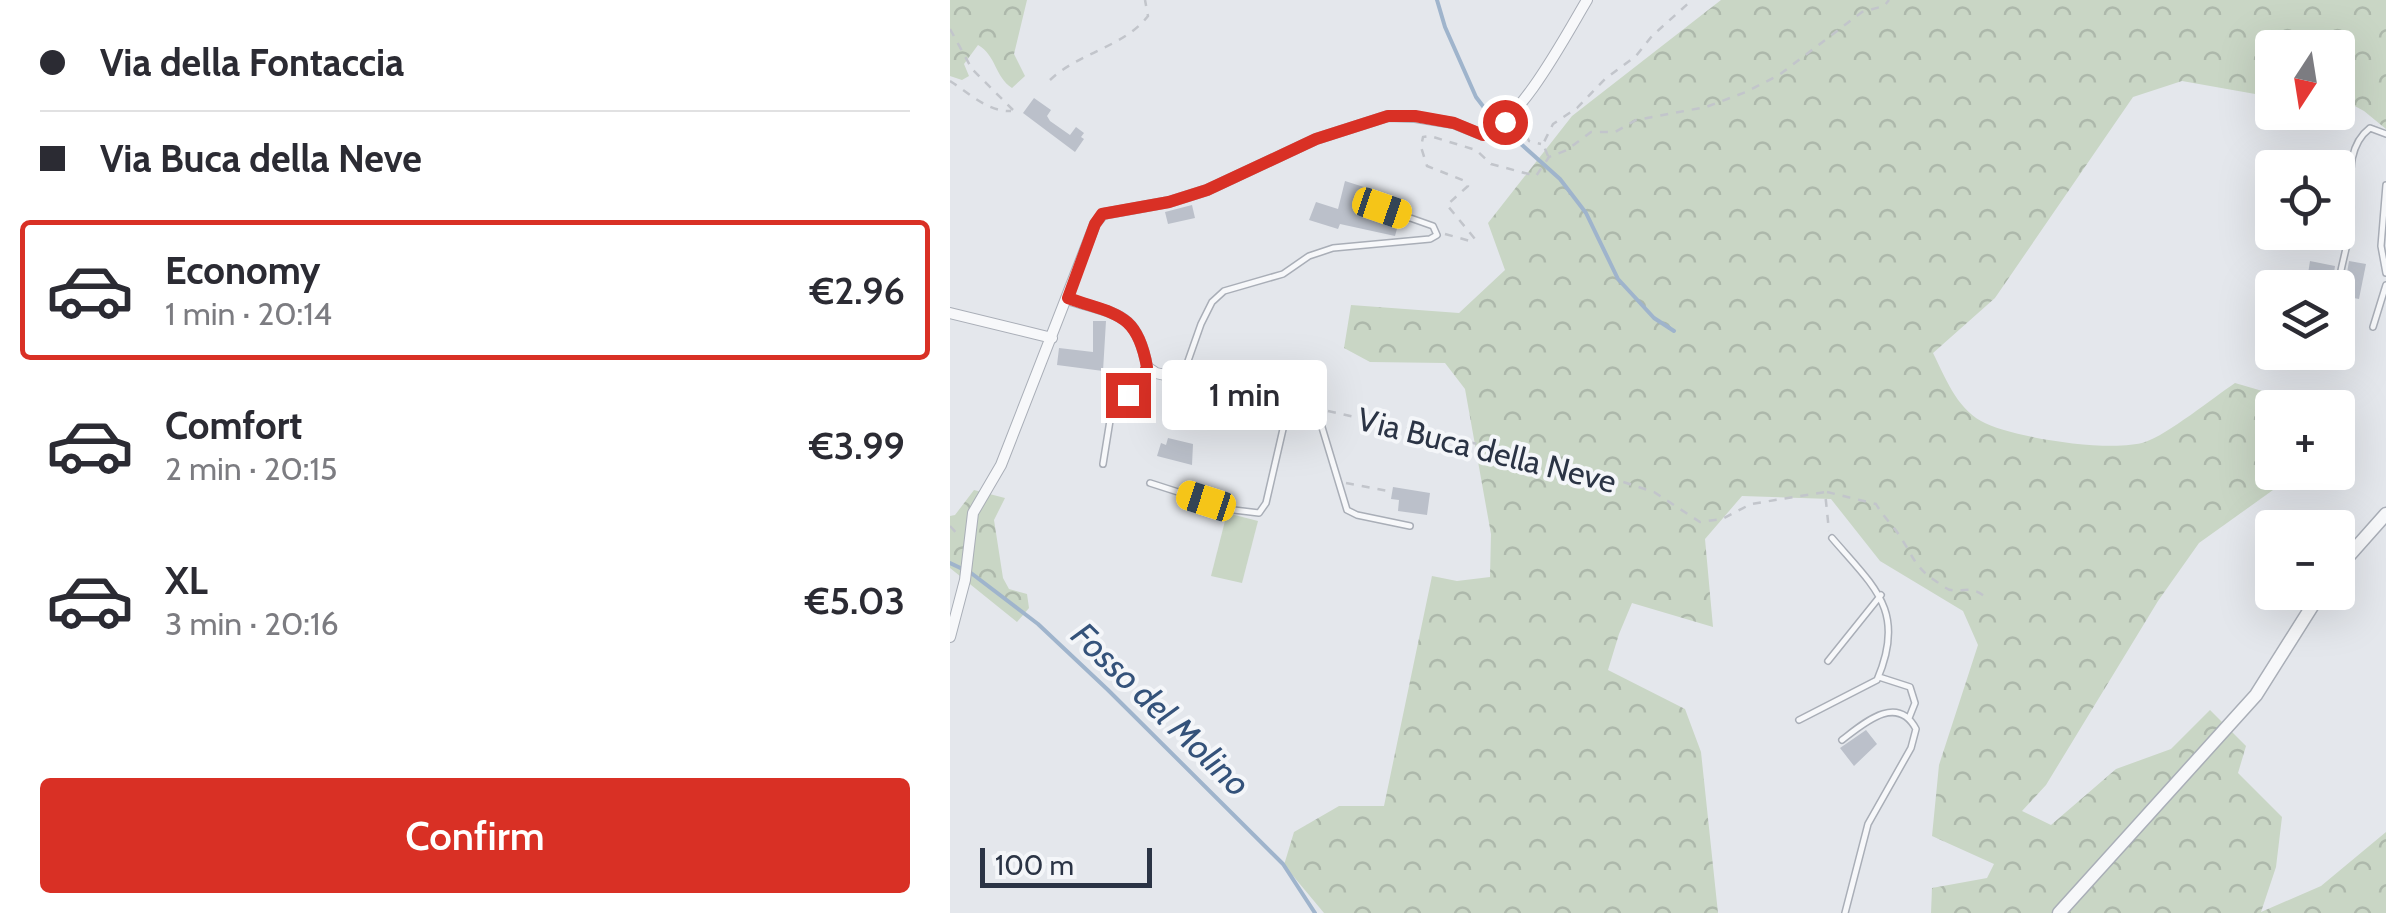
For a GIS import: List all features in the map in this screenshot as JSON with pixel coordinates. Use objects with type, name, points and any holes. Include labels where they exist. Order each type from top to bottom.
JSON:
[{"type":"street","points":[[950,636],[965,580],[973,513],[1001,465],[1102,214],[1169,202],[1207,190],[1316,139],[1388,116],[1454,123],[1483,135],[1502,125],[1546,68],[1587,0]]},
{"type":"street","points":[[1068,298],[1127,320],[1140,337],[1147,367]]},
{"type":"street","points":[[950,313],[1052,338]]},
{"type":"street","name":"Via Buca della Neve","points":[[1147,367],[1182,381],[1318,412]]},
{"type":"street","points":[[2355,549],[2386,514]]},
{"type":"street","points":[[2058,913],[2256,695],[2310,610]]},
{"type":"lane","points":[[2340,270],[2350,229],[2352,156],[2360,136],[2370,128],[2386,134]]},
{"type":"lane","points":[[2386,185],[2381,246],[2386,274]]},
{"type":"lane","points":[[1182,381],[1201,324],[1212,302],[1224,291],[1283,274],[1308,256],[1333,248],[1430,240],[1437,232],[1433,226],[1382,208]]},
{"type":"lane","points":[[2373,327],[2386,285]]},
{"type":"lane","points":[[1103,464],[1112,408],[1121,398],[1135,392],[1147,367]]},
{"type":"lane","points":[[1150,483],[1234,510],[1260,513],[1266,503],[1289,403]]},
{"type":"lane","points":[[1322,424],[1345,506],[1352,513],[1410,526]]},
{"type":"lane","points":[[1799,720],[1874,683],[1879,677],[1890,626],[1881,595],[1832,538]]},
{"type":"lane","points":[[1828,661],[1881,595]]},
{"type":"lane","points":[[1879,677],[1910,688],[1914,704],[1908,718]]},
{"type":"lane","points":[[1842,740],[1880,713],[1908,718],[1916,728],[1914,740],[1874,814],[1845,913]]},
{"type":"path","points":[[1050,80],[1094,51],[1138,29],[1148,16],[1146,0]]},
{"type":"path","points":[[1549,157],[1543,144],[1552,124],[1577,108],[1606,78],[1636,56],[1692,0]]},
{"type":"path","points":[[1437,232],[1475,239],[1447,205],[1465,192],[1468,184],[1427,166],[1422,138],[1430,136],[1476,150],[1492,164],[1532,177],[1539,175],[1549,157],[1567,150],[1591,132],[1615,132],[1636,120],[1706,107],[1746,92],[1779,75],[1862,12],[1884,6],[1889,0]]},
{"type":"path","points":[[950,30],[972,69],[1012,110],[1001,111],[986,105],[950,81]]},
{"type":"path","points":[[1502,125],[1524,130],[1529,141],[1543,144]]},
{"type":"path","name":"Via Buca della Neve","points":[[1318,412],[1568,464],[1654,492],[1700,522],[1722,519],[1752,504],[1826,492]]},
{"type":"path","points":[[1338,482],[1388,491]]},
{"type":"path","points":[[1832,538],[1826,519],[1826,492],[1876,504],[1922,574],[1948,590],[1968,588],[1987,598]]},
{"type":"green space","points":[[950,0],[1027,0],[1014,54],[1025,76],[1012,88],[989,54],[978,45],[964,64],[969,76],[962,80],[950,76]]},
{"type":"green space","points":[[1721,0],[2386,0],[2386,129],[2355,106],[2355,30],[2255,30],[2255,94],[2182,81],[2133,97],[1995,298],[1933,353],[1952,391],[1972,415],[2015,433],[2062,442],[2110,446],[2145,442],[2178,424],[2235,383],[2259,390],[2255,390],[2255,490],[2273,490],[2199,543],[2158,601],[2046,785],[2022,811],[2051,825],[2116,769],[2171,749],[2210,710],[2246,746],[2238,773],[2282,817],[2276,867],[2261,912],[2321,886],[2386,832],[2386,913],[1931,913],[1932,888],[1987,878],[1994,864],[1932,836],[1939,765],[1978,645],[1963,611],[1880,561],[1831,499],[1742,496],[1705,539],[1713,627],[1632,603],[1608,670],[1685,709],[1701,752],[1718,913],[1324,913],[1284,865],[1294,832],[1339,806],[1384,806],[1432,576],[1457,581],[1490,577],[1491,534],[1465,389],[1445,363],[1370,362],[1344,348],[1351,305],[1459,313],[1505,270],[1488,223],[1572,116]]},
{"type":"green space","points":[[974,490],[1005,498],[994,520],[1003,578],[1009,589],[1027,594],[1029,608],[1017,622],[950,568],[950,516]]},
{"type":"green space","points":[[1227,513],[1258,521],[1242,583],[1211,576]]},
{"type":"building","points":[[1034,98],[1051,110],[1047,116],[1050,121],[1070,135],[1076,127],[1084,133],[1075,152],[1023,113]]},
{"type":"building","points":[[1345,181],[1367,188],[1362,203],[1399,221],[1395,236],[1340,224],[1338,229],[1309,220],[1316,202],[1338,209]]},
{"type":"building","points":[[1192,205],[1195,218],[1168,224],[1165,212]]},
{"type":"building","points":[[2310,261],[2335,266],[2334,270],[2309,270]]},
{"type":"building","points":[[2349,261],[2366,264],[2359,299],[2355,298],[2355,270],[2348,270]]},
{"type":"building","points":[[1093,321],[1106,321],[1103,371],[1057,365],[1059,348],[1093,352]]},
{"type":"building","points":[[1168,438],[1193,444],[1192,465],[1157,456],[1161,443],[1166,445]]},
{"type":"building","points":[[1393,487],[1430,493],[1427,515],[1398,511],[1399,500],[1391,499]]},
{"type":"building","points":[[1866,730],[1877,744],[1854,766],[1840,748]]},
{"type":"waterway","points":[[1437,0],[1476,97],[1492,118],[1560,179],[1586,213],[1618,279],[1654,318],[1674,331]]},
{"type":"waterway","name":"Fosso del Molino","points":[[950,563],[971,573],[1038,624],[1108,690],[1283,864],[1315,913]]},
{"type":"route","points":[[1128,395],[1135,392],[1147,367],[1135,328],[1127,320],[1068,298],[1102,214],[1169,202],[1207,190],[1316,139],[1388,116],[1454,123],[1483,135],[1496,131],[1505,122]]}]
